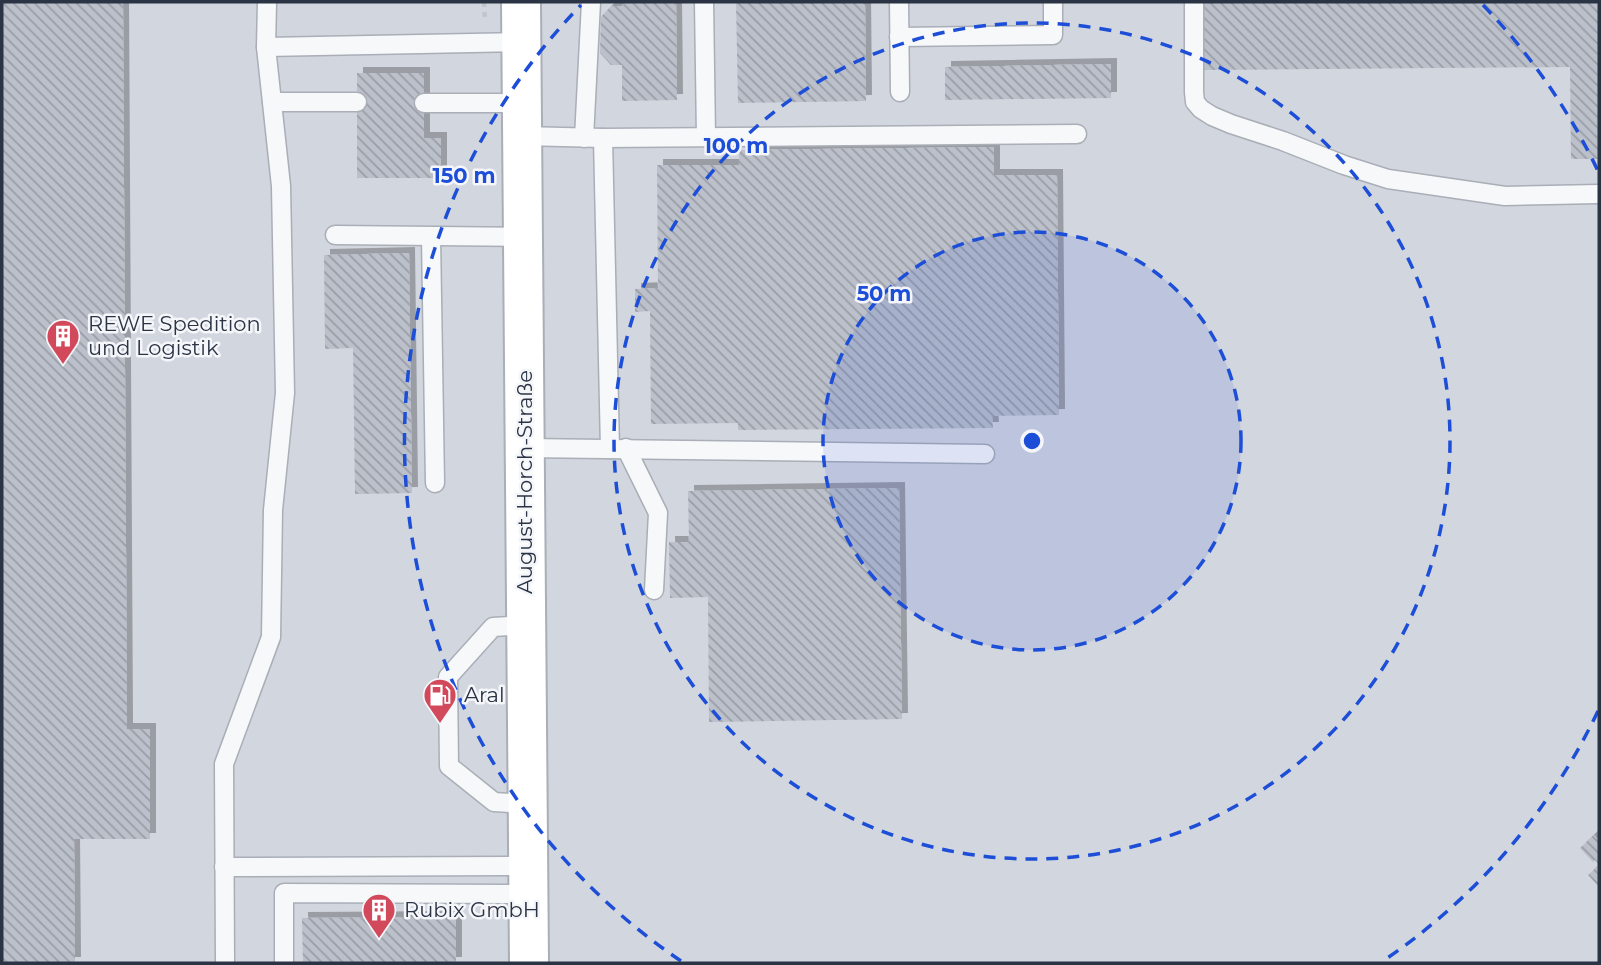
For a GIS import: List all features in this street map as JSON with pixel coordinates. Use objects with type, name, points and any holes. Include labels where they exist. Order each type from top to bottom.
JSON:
[{"type":"main road","name":"August-Horch-Straße","points":[[521,2],[529,963]]},
{"type":"lane","points":[[225,963],[224,764],[271,637],[273,510],[285,393],[281,186],[266,47],[267,2]]},
{"type":"lane","points":[[583,138],[591,2]]},
{"type":"lane","points":[[704,2],[706,137]]},
{"type":"lane","points":[[899,2],[900,92]]},
{"type":"lane","points":[[899,37],[1053,35],[1053,2]]},
{"type":"lane","points":[[1194,2],[1195,102],[1212,116],[1388,179],[1505,196],[1599,194]]},
{"type":"lane","points":[[266,47],[522,42]]},
{"type":"lane","points":[[272,102],[357,102]]},
{"type":"lane","points":[[424,103],[522,120],[583,138],[1077,134]]},
{"type":"lane","points":[[603,138],[618,449],[658,513],[654,590]]},
{"type":"lane","points":[[335,236],[523,237]]},
{"type":"lane","points":[[431,236],[435,483]]},
{"type":"lane","points":[[525,448],[985,454]]},
{"type":"lane","points":[[526,625],[493,627],[448,677],[449,766],[494,802],[528,804]]},
{"type":"lane","points":[[224,867],[529,880]]},
{"type":"lane","points":[[284,963],[284,893],[529,880]]},
{"type":"shaded area","points":[[2,2],[1599,2],[1599,963],[2,963]]},
{"type":"building","name":"REWE Spedition und Logistik","points":[[2,2],[123,2],[127,729],[150,729],[150,839],[74,839],[75,963],[2,963]]},
{"type":"building","points":[[622,2],[676,2],[677,100],[622,101],[622,65],[611,65],[600,53],[601,17],[611,6],[622,6]]},
{"type":"building","points":[[736,2],[865,2],[866,101],[738,103]]},
{"type":"building","points":[[1200,2],[1599,2],[1599,159],[1571,159],[1570,67],[1201,70]]},
{"type":"building","points":[[1111,64],[1111,98],[945,100],[945,67]]},
{"type":"building","points":[[357,73],[424,73],[424,138],[441,138],[441,178],[357,178]]},
{"type":"building","points":[[994,147],[994,175],[1057,175],[1059,415],[992,416],[993,428],[738,430],[738,423],[651,424],[650,311],[635,312],[635,289],[658,288],[657,165],[739,165],[739,150]]},
{"type":"building","points":[[409,253],[412,493],[355,494],[353,348],[325,349],[324,255]]},
{"type":"building","points":[[899,488],[902,719],[709,722],[708,597],[670,598],[669,542],[689,542],[688,491]]},
{"type":"building","points":[[1594,835],[1599,841],[1599,865],[1580,848]]},
{"type":"building","points":[[1599,865],[1599,887],[1588,875]]},
{"type":"building","name":"Rubix GmbH","points":[[456,917],[456,963],[303,963],[302,918]]},
{"type":"place","name":"REWE Spedition und Logistik","points":[[63,366]]},
{"type":"place","name":"Aral","points":[[440,725]]},
{"type":"place","name":"Rubix GmbH","points":[[379,940]]}]
